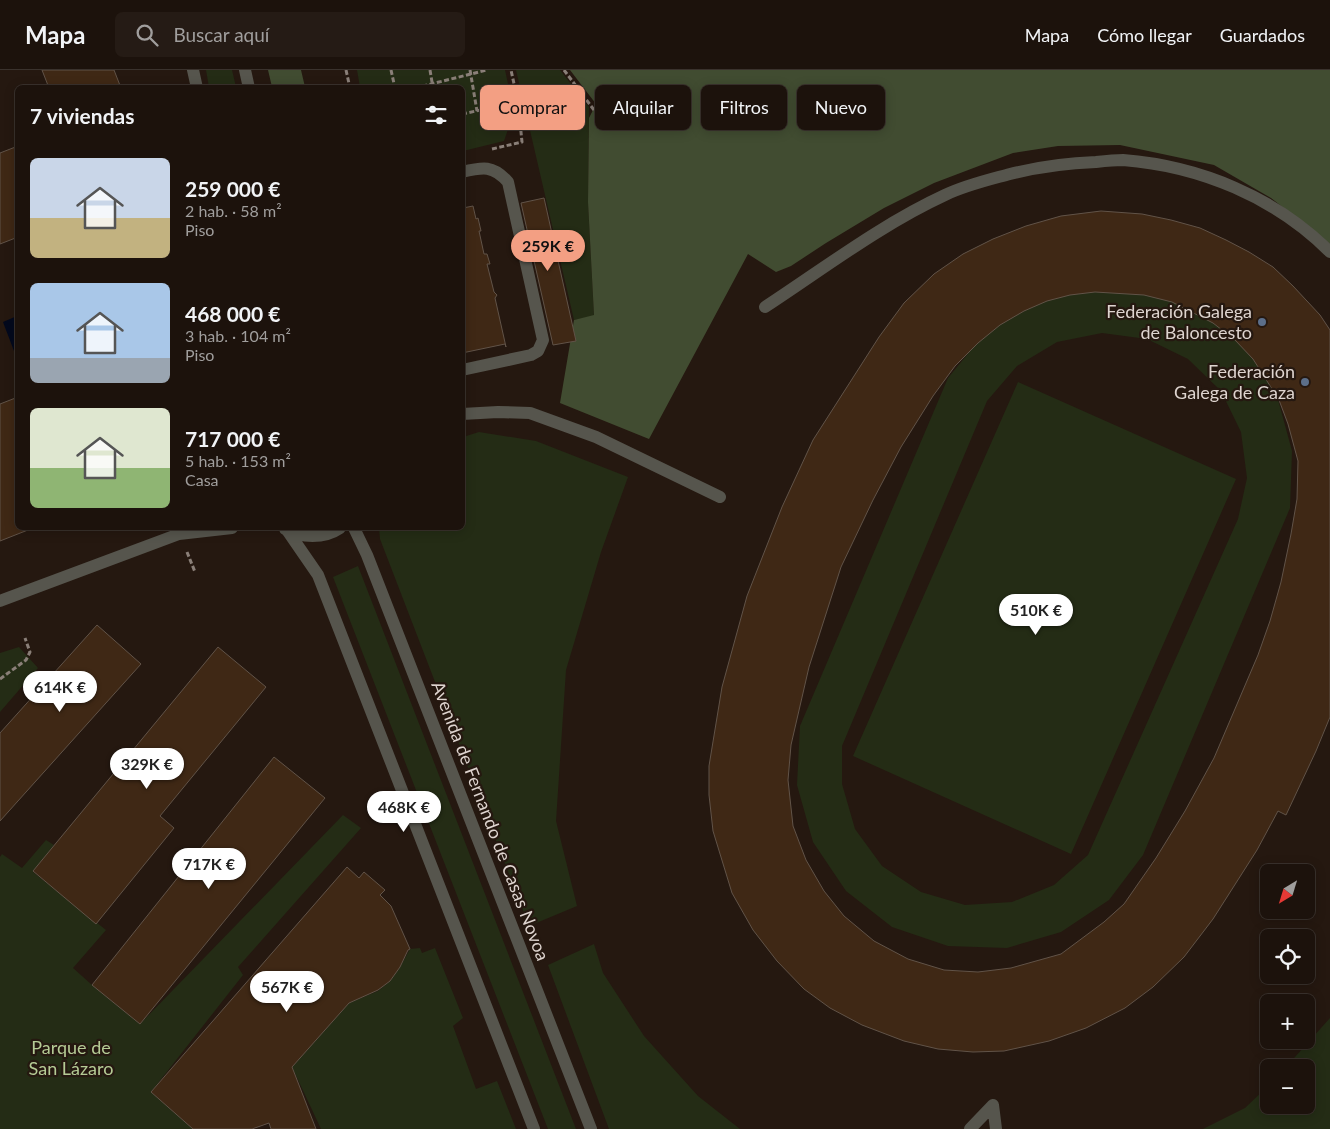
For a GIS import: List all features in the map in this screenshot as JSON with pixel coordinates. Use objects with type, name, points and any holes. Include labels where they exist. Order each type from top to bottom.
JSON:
[{"type":"street","points":[[194,70],[196,85]]},
{"type":"street","points":[[245,70],[248,85]]},
{"type":"street","points":[[765,307],[899,220],[946,194],[980,182],[1030,169],[1074,163],[1121,160],[1156,165],[1190,172],[1237,188],[1273,207],[1320,242],[1330,252]]},
{"type":"street","points":[[465,171],[479,168],[498,171],[508,182],[543,340],[538,351],[531,355],[465,369]]},
{"type":"street","points":[[465,414],[530,413],[596,437],[720,497]]},
{"type":"street","points":[[0,601],[184,531],[200,530]]},
{"type":"street","points":[[286,530],[318,575],[534,1129]]},
{"type":"street","points":[[288,530],[303,536],[320,536],[335,530]]},
{"type":"street","name":"Avenida de Fernando de Casas Novoa","points":[[355,530],[367,555],[591,1129]]},
{"type":"street","points":[[970,1129],[993,1105],[996,1129]]},
{"type":"path","points":[[346,70],[349,85]]},
{"type":"path","points":[[391,70],[394,85]]},
{"type":"path","points":[[430,70],[433,85],[470,72],[487,70]]},
{"type":"path","points":[[511,70],[514,85]]},
{"type":"path","points":[[564,70],[594,110]]},
{"type":"path","points":[[470,72],[477,111]]},
{"type":"path","points":[[465,113],[480,110]]},
{"type":"path","points":[[488,150],[522,142],[521,130]]},
{"type":"path","points":[[187,552],[195,572]]},
{"type":"path","points":[[0,679],[26,660],[30,652],[25,638]]},
{"type":"green space","points":[[206,70],[232,70],[236,85],[209,85]]},
{"type":"green space","points":[[268,70],[301,70],[305,85],[272,85]]},
{"type":"green space","points":[[357,70],[505,70],[508,85],[480,85],[480,130],[508,130],[504,141],[465,151],[465,85],[360,85]]},
{"type":"green space","points":[[516,70],[560,70],[572,85],[519,85]]},
{"type":"green space","points":[[570,70],[1330,70],[1330,244],[1271,198],[1214,165],[1120,145],[1058,146],[1013,153],[934,183],[884,208],[791,266],[776,272],[748,254],[649,439],[560,403],[574,320],[594,315],[588,202],[589,118],[595,106],[595,130],[691,130],[691,85],[595,85],[595,103],[585,90],[585,85],[581,85]]},
{"type":"green space","points":[[585,102],[589,107],[588,202],[594,316],[574,320],[530,130],[585,130]]},
{"type":"green space","points":[[1092,287],[1149,291],[1202,312],[1246,348],[1277,396],[1292,451],[1290,508],[1143,855],[1109,900],[1061,932],[1007,948],[948,946],[892,927],[846,891],[813,842],[797,785],[800,726],[948,378],[985,333],[1035,301]],"holes":[[[1102,333],[1147,339],[1188,359],[1221,391],[1241,432],[1247,478],[1238,519],[1088,855],[1054,885],[1012,902],[965,905],[921,892],[882,866],[855,829],[842,784],[842,746],[987,401],[1017,366],[1057,342]]]},
{"type":"green space","points":[[1018,382],[1236,479],[1071,854],[853,756]]},
{"type":"green space","points":[[479,432],[536,441],[628,477],[601,552],[566,670],[556,821],[577,906],[529,926],[380,539],[379,530],[465,530],[465,436]]},
{"type":"green space","points":[[358,566],[576,1129],[548,1129],[333,577]]},
{"type":"green space","points":[[19,647],[38,668],[0,712],[0,653]]},
{"type":"green space","name":"Parque de San Lázaro","points":[[343,815],[361,828],[238,967],[243,975],[151,1092],[193,1129],[0,1129],[0,857],[2,854],[22,868],[46,840],[54,845],[33,872],[106,930],[73,968],[140,1024]]},
{"type":"green space","points":[[594,944],[603,973],[644,1036],[698,1096],[740,1129],[609,1129],[548,965]]},
{"type":"green space","points":[[420,948],[422,953],[435,948],[463,1018],[453,1026],[476,1089],[497,1081],[516,1129],[321,1129],[292,1067],[349,1003],[378,991],[390,981],[410,949]]},
{"type":"green space","points":[[1330,1018],[1330,1129],[1203,1129],[1245,1108],[1260,1094],[1260,1114],[1315,1114],[1315,1059],[1293,1059],[1302,1049],[1315,1049],[1315,1035]]},
{"type":"water","points":[[15,317],[15,354],[3,322]]},
{"type":"building","points":[[42,70],[114,70],[120,85],[48,85]]},
{"type":"building","points":[[15,147],[15,238],[0,244],[0,153]]},
{"type":"building","points":[[544,198],[576,341],[553,345],[521,203]]},
{"type":"building","points":[[473,206],[476,219],[478,218],[484,254],[487,254],[490,264],[487,264],[494,292],[497,295],[495,298],[506,347],[505,344],[465,352],[465,208]]},
{"type":"building","points":[[1101,211],[1142,214],[1200,228],[1249,252],[1273,267],[1320,315],[1330,330],[1330,717],[1286,815],[1278,811],[1257,850],[1213,919],[1184,957],[1153,987],[1125,1008],[1086,1028],[1049,1041],[1004,1051],[973,1052],[938,1049],[904,1041],[862,1025],[830,1008],[804,989],[777,961],[753,930],[732,893],[713,831],[709,795],[709,766],[722,687],[747,596],[782,507],[813,440],[879,337],[904,303],[934,274],[963,254],[993,239],[1026,226],[1061,216]],"holes":[[[1095,292],[1144,295],[1172,302],[1213,323],[1235,340],[1253,359],[1279,400],[1288,424],[1298,461],[1297,499],[1281,582],[1258,655],[1214,758],[1185,811],[1156,858],[1124,904],[1104,922],[1061,954],[1011,968],[978,972],[944,970],[908,959],[874,941],[844,916],[824,891],[806,860],[793,826],[788,780],[791,745],[809,667],[841,567],[901,447],[933,396],[955,366],[978,343],[1000,325],[1024,311],[1047,301],[1070,295]]]},
{"type":"building","points":[[15,398],[15,530],[28,530],[0,541],[0,404]]},
{"type":"building","points":[[97,625],[141,664],[0,821],[0,733]]},
{"type":"building","points":[[218,647],[266,687],[160,816],[174,828],[96,924],[33,871]]},
{"type":"building","points":[[274,757],[325,798],[140,1024],[92,985]]},
{"type":"building","points":[[347,867],[359,878],[364,872],[385,890],[380,895],[391,906],[410,949],[390,981],[378,990],[349,1003],[292,1067],[316,1129],[271,1129],[269,1123],[252,1129],[193,1129],[151,1092]]},
{"type":"place","name":"Federación Galega de Baloncesto","points":[[1262,322]]},
{"type":"place","name":"Federación Galega de Caza","points":[[1305,382]]}]
